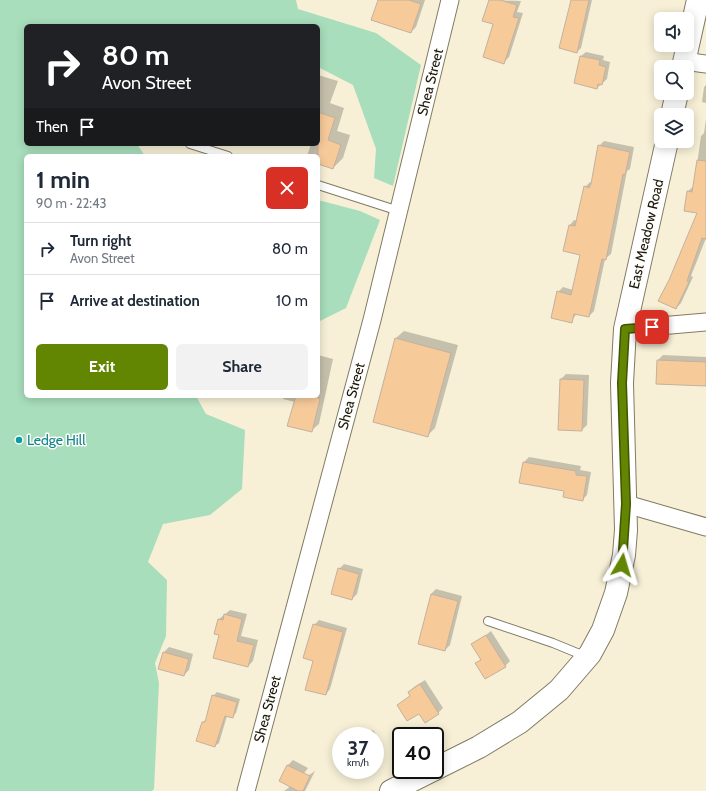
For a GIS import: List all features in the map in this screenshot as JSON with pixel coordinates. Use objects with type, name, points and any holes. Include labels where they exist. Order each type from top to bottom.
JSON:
[{"type":"street","name":"Shea Street","points":[[246,791],[399,211],[450,0]]},
{"type":"street","points":[[685,60],[698,0]]},
{"type":"street","points":[[694,64],[706,64]]},
{"type":"street","name":"East Meadow Road","points":[[444,764],[479,747],[520,722],[559,690],[587,658],[603,630],[616,593],[624,555],[626,504],[622,383],[625,329],[665,148]]},
{"type":"street","points":[[625,329],[706,322]]},
{"type":"street","points":[[626,504],[706,527]]},
{"type":"street","name":"East Meadow Road","points":[[391,791],[414,779]]},
{"type":"lane","points":[[196,146],[222,154]]},
{"type":"lane","points":[[320,186],[399,211]]},
{"type":"lane","points":[[488,620],[554,643],[587,658]]},
{"type":"green space","points":[[0,0],[296,0],[298,9],[376,33],[421,65],[393,186],[374,178],[376,149],[353,85],[320,68],[320,24],[24,24],[24,146],[138,146],[144,154],[24,154],[24,398],[197,398],[206,414],[245,430],[242,489],[210,515],[163,524],[148,562],[167,580],[166,636],[155,663],[159,683],[154,789],[152,791],[0,791]]},
{"type":"green space","points":[[320,201],[360,211],[380,220],[346,308],[320,321]]},
{"type":"building","points":[[378,0],[409,0],[421,4],[411,33],[371,20]]},
{"type":"building","points":[[489,0],[500,0],[517,5],[513,17],[519,18],[504,64],[483,57],[493,24],[482,21]]},
{"type":"building","points":[[571,0],[589,0],[577,53],[559,48]]},
{"type":"building","points":[[580,56],[600,60],[599,65],[606,67],[602,85],[598,84],[597,89],[574,83]]},
{"type":"building","points":[[320,113],[335,118],[328,140],[341,145],[333,169],[320,165],[320,154],[318,154],[318,146],[320,146]]},
{"type":"building","points":[[598,145],[630,152],[625,175],[623,174],[606,260],[602,259],[589,317],[574,314],[572,323],[551,318],[557,291],[571,295],[580,255],[563,251],[569,225],[575,226],[584,186],[589,188],[591,184]]},
{"type":"building","points":[[697,160],[706,161],[706,239],[702,238],[687,281],[689,282],[676,309],[658,301],[669,280],[697,213],[684,211],[687,191],[692,192]]},
{"type":"building","points":[[395,338],[451,353],[428,437],[373,422]]},
{"type":"building","points":[[657,360],[706,362],[706,386],[656,384]]},
{"type":"building","points":[[560,379],[584,380],[582,431],[558,430]]},
{"type":"building","points":[[295,398],[320,399],[312,432],[287,426]]},
{"type":"building","points":[[523,462],[576,471],[576,475],[587,476],[583,501],[563,497],[564,491],[519,483]]},
{"type":"building","points":[[338,568],[359,574],[352,600],[331,594]]},
{"type":"building","points":[[431,594],[458,601],[445,651],[418,644]]},
{"type":"building","points":[[224,614],[242,619],[237,641],[254,645],[248,667],[213,658],[219,635],[214,634],[218,619],[223,620]]},
{"type":"building","points":[[313,624],[343,632],[326,695],[305,690],[313,661],[303,658]]},
{"type":"building","points":[[486,635],[506,667],[485,679],[475,663],[481,660],[471,644]]},
{"type":"building","points":[[163,652],[189,659],[184,676],[158,669]]},
{"type":"building","points":[[420,684],[439,714],[425,723],[419,714],[407,721],[397,705],[410,696],[408,692]]},
{"type":"building","points":[[212,695],[237,702],[233,718],[225,716],[215,747],[196,741],[202,722],[205,722]]},
{"type":"building","points":[[287,765],[310,776],[303,791],[298,791],[279,781]]},
{"type":"place","name":"Ledge Hill","points":[[19,440]]},
{"type":"route","points":[[622,565],[626,530],[622,383],[625,329],[652,327]]}]
